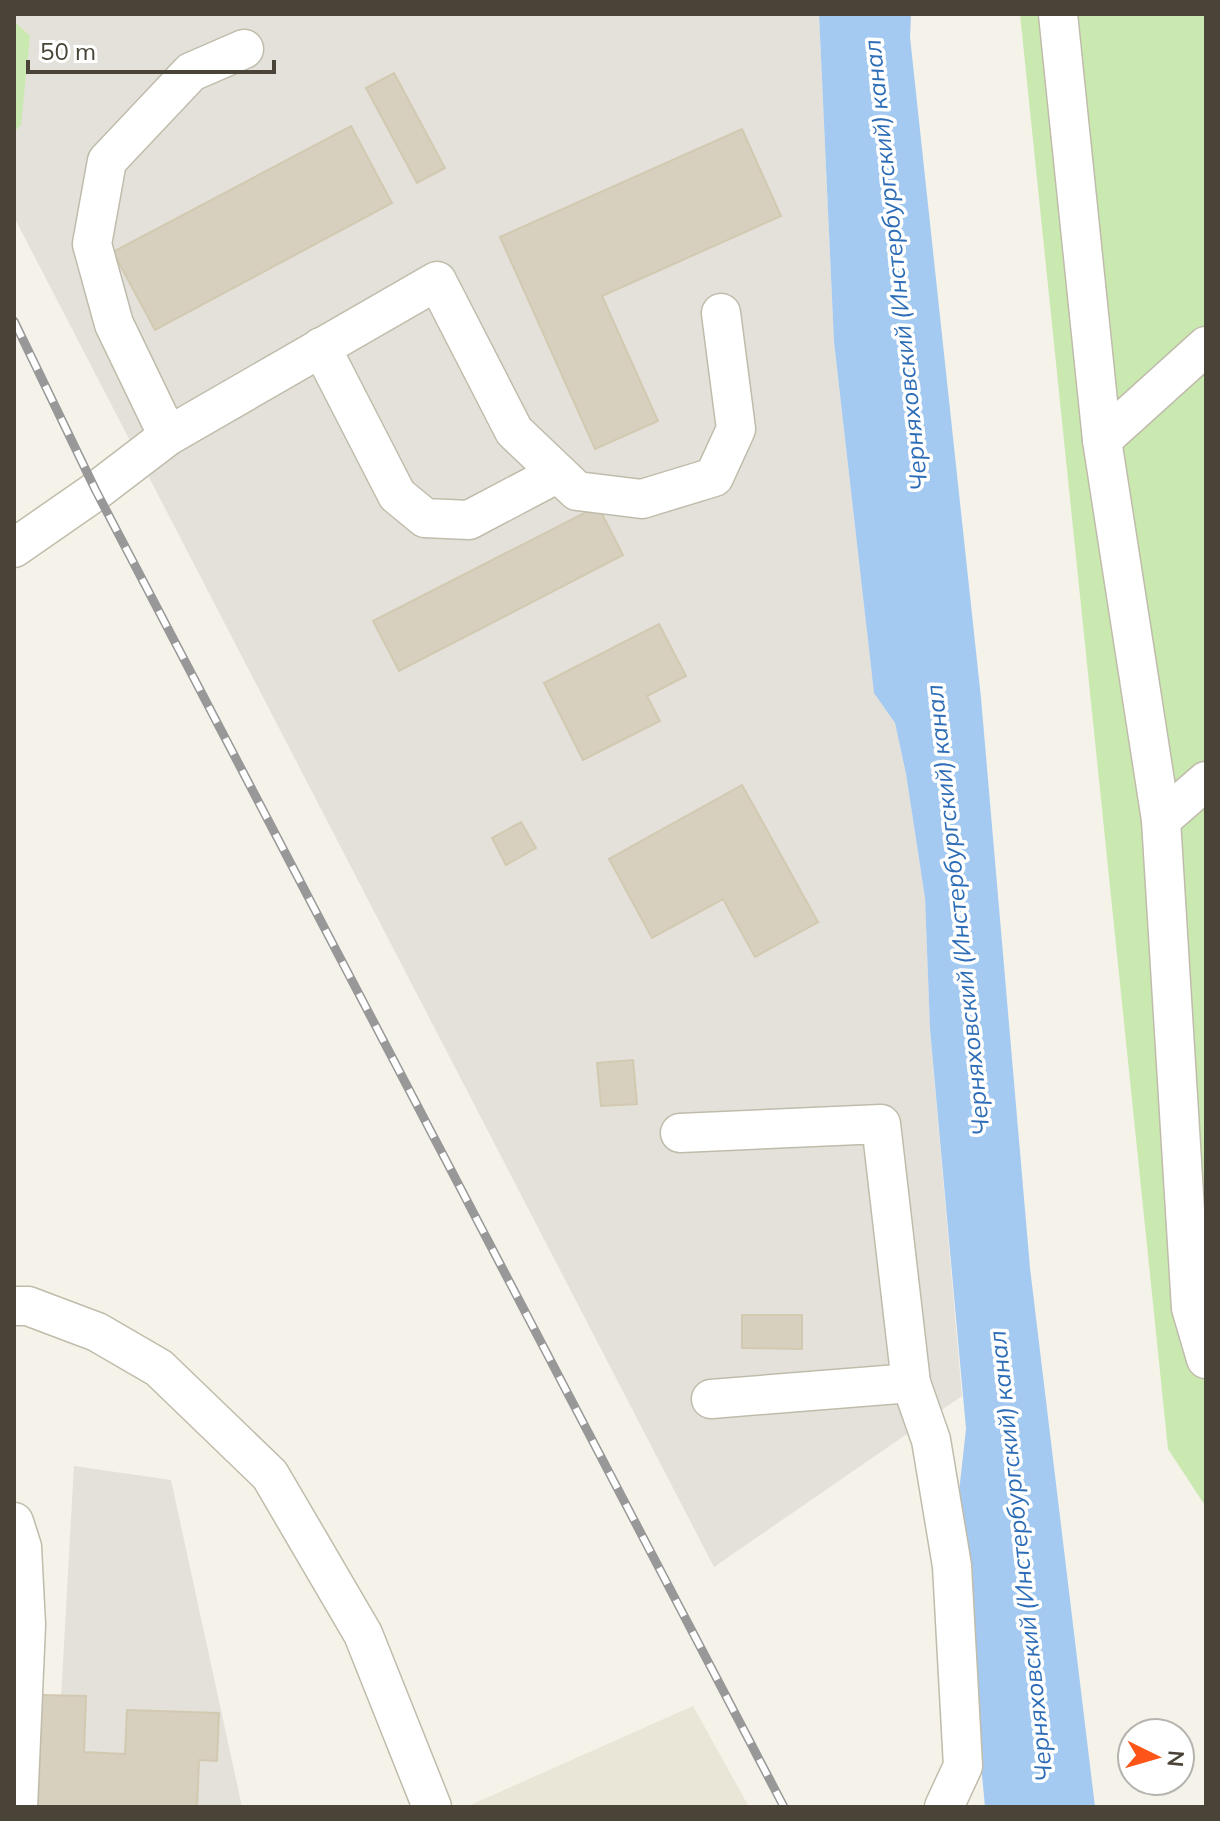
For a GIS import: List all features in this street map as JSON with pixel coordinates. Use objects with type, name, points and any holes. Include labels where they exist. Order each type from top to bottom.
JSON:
[{"type":"street","points":[[1066,21],[1102,440],[1161,820],[1198,1302],[1206,1359]]},
{"type":"street","points":[[168,436],[114,324],[92,244],[107,161],[191,72],[244,49]]},
{"type":"street","points":[[14,548],[168,436],[437,281],[514,431],[577,491],[642,499],[714,477],[736,429],[721,313]]},
{"type":"street","points":[[1102,440],[1206,346]]},
{"type":"street","points":[[321,347],[397,495],[425,518],[469,520],[558,473]]},
{"type":"street","points":[[1161,820],[1206,781]]},
{"type":"street","points":[[680,1133],[881,1124],[911,1383],[931,1440],[952,1566],[963,1766],[944,1807]]},
{"type":"street","points":[[14,1306],[28,1306],[97,1332],[159,1368],[270,1475],[363,1634],[432,1807]]},
{"type":"street","points":[[711,1399],[911,1383]]},
{"type":"street","points":[[14,1522],[22,1547],[26,1625],[18,1807]]},
{"type":"shaded area","points":[[14,14],[819,14],[834,342],[874,692],[895,723],[925,898],[930,1029],[962,1396],[714,1567],[14,217]]},
{"type":"shaded area","points":[[74,1466],[171,1480],[242,1807],[55,1807]]},
{"type":"shaded area","points":[[693,1706],[749,1807],[466,1807]]},
{"type":"green space","points":[[1020,14],[1206,14],[1206,1507],[1168,1449]]},
{"type":"green space","points":[[14,21],[30,36],[21,125],[14,132]]},
{"type":"water","name":"Черняховский (Инстербургский) канал","points":[[819,14],[911,14],[910,37],[981,698],[1030,1268],[1095,1807],[985,1807],[957,1510],[966,1429],[930,1029],[925,898],[895,723],[874,693],[834,342]]},
{"type":"building","points":[[394,73],[445,168],[417,183],[366,88]]},
{"type":"building","points":[[351,126],[392,203],[155,330],[113,252]]},
{"type":"building","points":[[742,129],[781,216],[602,296],[658,421],[595,449],[500,237]]},
{"type":"building","points":[[598,506],[623,555],[399,671],[373,621]]},
{"type":"building","points":[[659,624],[686,676],[647,696],[660,721],[583,760],[544,683]]},
{"type":"building","points":[[742,785],[818,922],[755,957],[723,899],[652,938],[609,859]]},
{"type":"building","points":[[521,822],[536,848],[506,865],[492,838]]},
{"type":"building","points":[[633,1060],[637,1104],[601,1106],[597,1063]]},
{"type":"building","points":[[742,1315],[802,1315],[802,1349],[742,1348]]},
{"type":"building","points":[[42,1695],[86,1696],[84,1752],[125,1754],[127,1710],[219,1713],[217,1761],[199,1760],[197,1807],[38,1807]]},
{"type":"railway","points":[[14,321],[96,491],[784,1807]]}]
